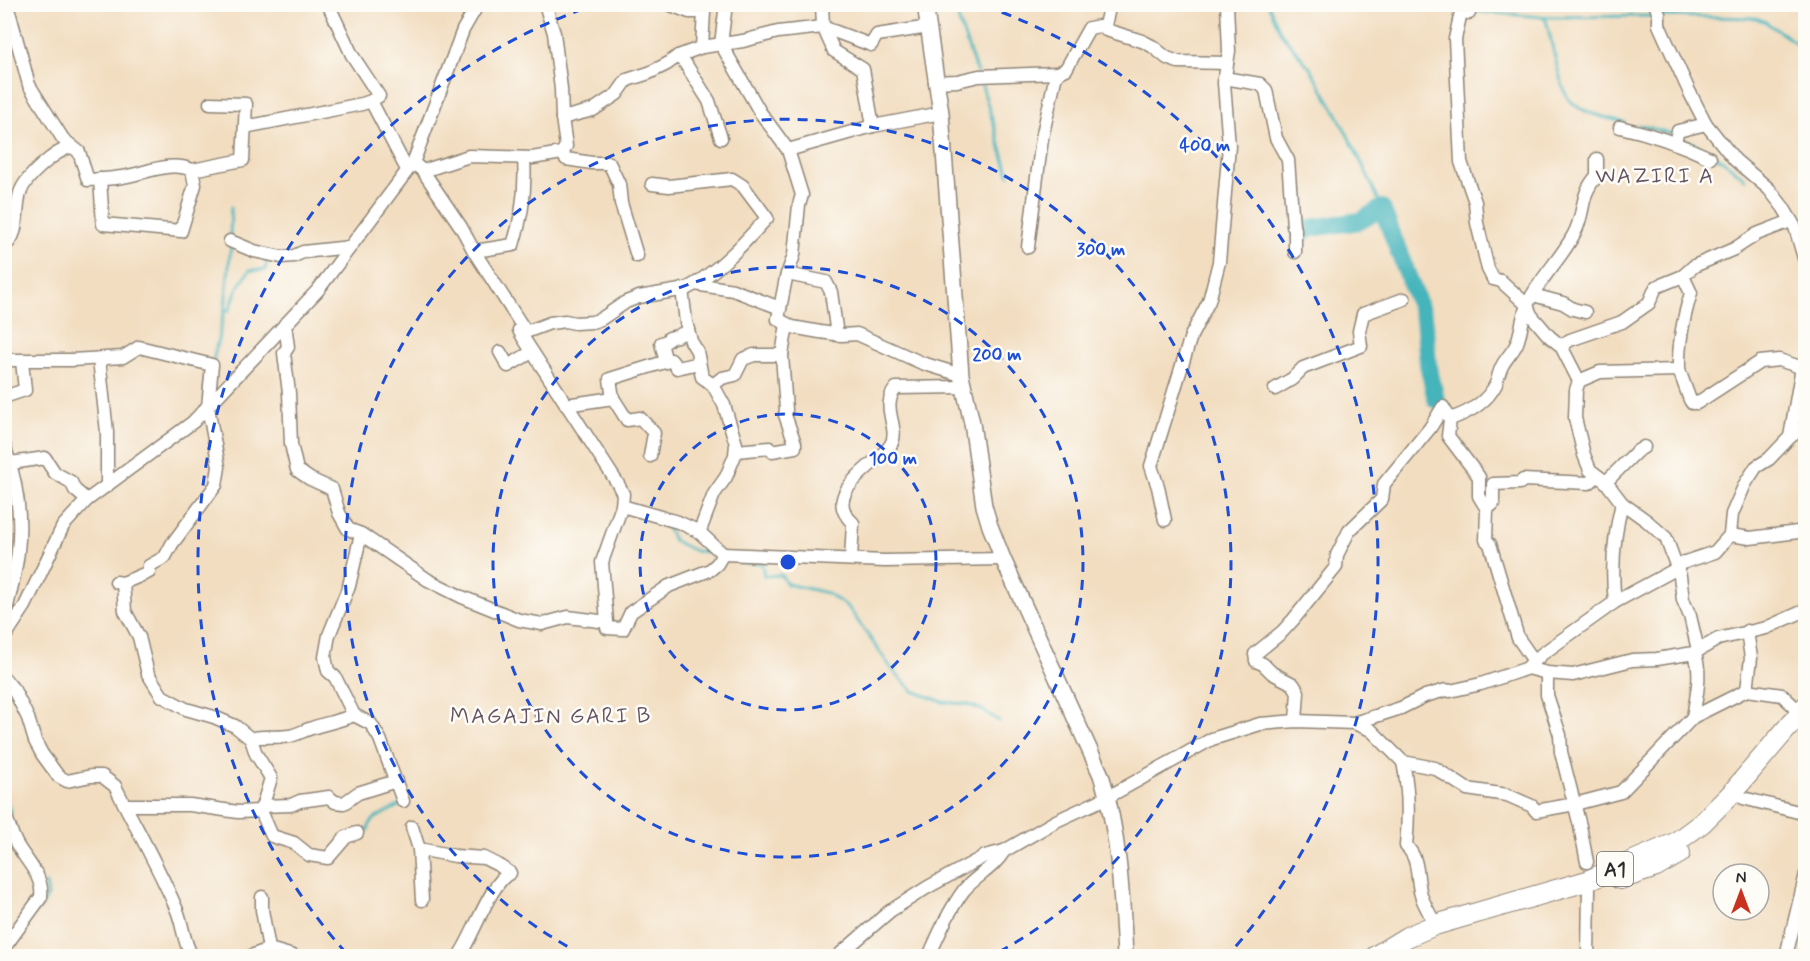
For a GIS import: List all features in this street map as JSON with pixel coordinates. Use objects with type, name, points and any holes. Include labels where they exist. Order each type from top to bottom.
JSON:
[{"type":"highway","name":"A1","points":[[1393,957],[1418,944],[1471,924],[1634,875],[1656,867],[1678,854],[1698,842],[1743,798],[1804,714]]},
{"type":"highway","name":"A1","points":[[1376,957],[1407,937],[1436,925],[1587,881],[1675,843],[1702,823],[1731,794],[1804,714]]},
{"type":"street","points":[[245,127],[362,104],[379,96],[352,55],[328,4]]},
{"type":"street","points":[[4,638],[25,606],[63,526],[87,500],[194,422],[318,290],[415,168],[463,30],[478,4]]},
{"type":"street","points":[[374,99],[405,166],[415,168],[469,156],[524,158],[562,153],[566,146],[561,89],[554,33],[545,4]]},
{"type":"street","points":[[668,4],[689,12],[704,12],[702,47]]},
{"type":"street","points":[[726,4],[721,44],[760,112],[788,150],[802,195],[794,255],[787,274],[778,319],[792,327],[837,335],[856,334],[962,381]]},
{"type":"street","points":[[822,4],[823,27],[834,51],[863,69],[873,126]]},
{"type":"street","points":[[925,4],[941,113],[962,381],[972,423],[984,506],[1003,559],[1101,775],[1108,797],[1117,854],[1125,957]]},
{"type":"street","points":[[1110,4],[1106,30],[1142,41],[1167,58],[1178,62],[1227,63]]},
{"type":"street","points":[[1165,520],[1151,466],[1191,336],[1209,301],[1219,262],[1229,146],[1224,78],[1229,51],[1227,4]]},
{"type":"street","points":[[1470,9],[1461,12],[1455,39],[1461,162],[1475,202],[1477,223],[1488,269],[1493,279],[1501,281],[1530,300],[1563,303],[1573,309],[1586,312]]},
{"type":"street","points":[[4,10],[8,10],[10,15],[28,85],[51,122],[71,147],[79,152],[88,180],[123,177],[161,168],[192,170],[243,160],[246,104],[210,103]]},
{"type":"street","points":[[1658,14],[1689,91],[1706,124],[1736,160],[1769,189],[1797,223],[1806,265]]},
{"type":"street","points":[[935,82],[957,81],[979,76],[1058,72],[1066,69],[1089,28],[1105,25]]},
{"type":"street","points":[[562,118],[593,110],[617,94],[627,80],[702,47],[743,41],[778,32],[823,27],[871,45],[877,35],[929,27]]},
{"type":"street","points":[[678,56],[709,101],[721,138]]},
{"type":"street","points":[[1028,247],[1042,138],[1058,72]]},
{"type":"street","points":[[1224,78],[1260,84],[1266,90],[1276,138],[1288,160],[1295,252]]},
{"type":"street","points":[[788,150],[873,126],[941,113]]},
{"type":"street","points":[[1677,136],[1706,124]]},
{"type":"street","points":[[1620,127],[1677,136],[1710,158]]},
{"type":"street","points":[[4,246],[13,237],[20,194],[26,181],[57,153],[71,147]]},
{"type":"street","points":[[562,153],[566,159],[574,161],[609,163],[619,184],[621,203],[637,256]]},
{"type":"street","points":[[475,251],[513,245],[525,199],[524,158]]},
{"type":"street","points":[[1450,419],[1482,403],[1495,386],[1502,366],[1516,344],[1530,300],[1574,234],[1582,216],[1584,196],[1588,185],[1597,176],[1597,159]]},
{"type":"street","points":[[415,168],[475,251],[526,332],[550,323],[592,322],[633,300],[695,284],[715,271],[766,218],[743,186],[732,180],[669,186],[652,184]]},
{"type":"street","points":[[100,179],[103,224],[181,231],[195,184],[192,170]]},
{"type":"street","points":[[1561,346],[1570,340],[1622,322],[1649,303],[1656,287],[1683,276],[1695,266],[1734,249],[1757,234],[1797,223]]},
{"type":"street","points":[[230,241],[254,251],[281,257],[350,247]]},
{"type":"street","points":[[787,274],[826,282],[831,292],[837,335]]},
{"type":"street","points":[[1683,276],[1691,294],[1683,319],[1679,370],[1692,403],[1697,403],[1768,359],[1804,368],[1790,436]]},
{"type":"street","points":[[695,284],[734,290],[780,308]]},
{"type":"street","points":[[682,289],[688,331],[697,351],[702,377],[713,385],[724,405],[731,424],[735,451],[726,477],[714,494],[698,531]]},
{"type":"street","points":[[1275,389],[1292,379],[1303,368],[1361,346],[1359,331],[1363,314],[1404,299]]},
{"type":"street","points":[[1530,300],[1531,315],[1561,346],[1579,381]]},
{"type":"street","points":[[285,324],[288,346],[284,353],[290,393],[291,444],[297,470],[309,479],[332,489],[339,513],[348,529],[361,534],[428,580],[462,597],[519,620],[542,624],[568,618],[607,622]]},
{"type":"street","points":[[735,451],[770,448],[772,451],[795,447],[785,415],[782,355],[787,324]]},
{"type":"street","points":[[523,328],[519,330],[532,352],[568,404],[623,494],[622,506],[602,562],[607,628],[623,629],[631,612],[669,586],[710,570],[723,554]]},
{"type":"street","points":[[666,362],[661,343],[688,331]]},
{"type":"street","points":[[4,360],[123,357],[139,347],[212,364],[208,407],[219,467],[216,484],[165,557],[149,566],[149,572],[120,582],[125,611],[139,637],[148,674],[162,696],[186,709],[235,726],[251,740],[256,754],[271,778],[262,809],[272,836],[294,843],[309,855],[328,858],[346,837],[357,833]]},
{"type":"street","points":[[500,352],[508,366],[532,352]]},
{"type":"street","points":[[713,385],[722,378],[735,375],[743,359],[754,355],[782,355]]},
{"type":"street","points":[[99,359],[107,432],[107,486]]},
{"type":"street","points":[[650,456],[654,433],[640,418],[627,420],[613,398],[610,379],[671,360],[677,368],[699,363]]},
{"type":"street","points":[[4,397],[25,390],[22,361]]},
{"type":"street","points":[[1679,370],[1600,372],[1582,378],[1576,390],[1575,418],[1590,470],[1602,479],[1622,503],[1666,538],[1680,576],[1683,600],[1690,616],[1696,651],[1698,671],[1693,717]]},
{"type":"street","points":[[851,559],[853,523],[846,517],[842,502],[844,491],[891,446],[894,428],[889,411],[889,399],[892,392],[896,388],[962,381]]},
{"type":"street","points":[[568,404],[613,398]]},
{"type":"street","points":[[1296,721],[1298,692],[1293,684],[1256,661],[1255,654],[1288,626],[1336,567],[1337,555],[1349,531],[1382,499],[1384,484],[1430,428],[1443,407],[1450,419],[1448,436],[1479,477],[1479,496],[1487,508],[1486,540],[1490,544],[1518,638],[1531,664],[1547,673],[1574,675],[1632,660],[1657,659],[1696,651],[1718,639],[1766,628],[1806,610]]},
{"type":"street","points":[[843,955],[890,911],[928,887],[985,856],[1004,851],[1056,821],[1108,797],[1212,739],[1260,724],[1296,721],[1354,723],[1401,708],[1425,696],[1481,684],[1531,664],[1615,602],[1676,569],[1679,564],[1714,552],[1730,535],[1732,514],[1745,484],[1756,467],[1769,459],[1790,436],[1806,426]]},
{"type":"street","points":[[4,445],[11,463],[19,515],[18,552],[4,619]]},
{"type":"street","points":[[1487,508],[1493,504],[1493,484],[1520,483],[1523,480],[1589,483],[1602,479],[1644,447]]},
{"type":"street","points":[[11,463],[45,458],[55,473],[71,482],[75,490],[87,500]]},
{"type":"street","points":[[1615,602],[1613,582],[1616,527],[1622,503]]},
{"type":"street","points":[[622,506],[678,522],[698,531],[723,554],[927,561],[1003,559]]},
{"type":"street","points":[[1730,535],[1750,538],[1806,531]]},
{"type":"street","points":[[361,534],[349,586],[329,635],[325,657],[328,671],[335,677],[354,715],[371,724],[380,738],[403,801]]},
{"type":"street","points":[[1747,690],[1752,657],[1748,631]]},
{"type":"street","points":[[1547,673],[1547,695],[1560,735],[1561,752],[1587,862]]},
{"type":"street","points":[[4,678],[14,690],[28,718],[35,741],[58,776],[68,781],[102,776],[114,786],[170,893],[181,920],[188,951],[192,957]]},
{"type":"street","points":[[1354,723],[1371,730],[1403,762],[1435,768],[1467,789],[1507,795],[1536,810],[1575,804],[1620,792],[1693,717],[1747,690],[1782,695],[1804,714]]},
{"type":"street","points":[[251,740],[256,736],[269,739],[292,736],[354,715]]},
{"type":"street","points":[[1403,762],[1408,789],[1409,821],[1406,846],[1413,852],[1421,894],[1436,925]]},
{"type":"street","points":[[125,805],[190,805],[238,812],[329,797],[335,802],[344,803],[358,793],[396,782]]},
{"type":"street","points":[[1743,798],[1806,814]]},
{"type":"street","points":[[4,812],[14,839],[33,868],[42,892],[41,897],[4,948]]},
{"type":"street","points":[[412,827],[419,849],[422,900]]},
{"type":"street","points":[[419,849],[455,856],[484,858],[510,873],[492,892],[459,957]]},
{"type":"street","points":[[929,957],[963,891],[975,878],[996,862],[1004,851]]},
{"type":"street","points":[[1786,957],[1806,874]]},
{"type":"street","points":[[1588,888],[1588,957]]},
{"type":"street","points":[[262,897],[269,949]]},
{"type":"street","points":[[251,957],[269,949],[293,957]]},
{"type":"waterway","points":[[953,4],[977,73]]},
{"type":"waterway","points":[[1268,4],[1281,33],[1310,68],[1336,112],[1388,221]]},
{"type":"waterway","points":[[1436,4],[1460,9]]},
{"type":"waterway","points":[[1472,11],[1542,17],[1654,16]]},
{"type":"waterway","points":[[1661,16],[1755,18],[1764,21],[1806,50]]},
{"type":"waterway","points":[[1543,18],[1546,20],[1558,72],[1568,98],[1579,108],[1624,122]]},
{"type":"waterway","points":[[980,79],[1009,175]]},
{"type":"waterway","points":[[1639,125],[1673,134]]},
{"type":"waterway","points":[[1679,137],[1714,155],[1745,179]]},
{"type":"waterway","points":[[230,238],[231,207]]},
{"type":"waterway","points":[[1299,234],[1311,228],[1360,221],[1382,208],[1424,318],[1428,364],[1436,400]]},
{"type":"waterway","points":[[213,362],[225,308],[231,244]]},
{"type":"waterway","points":[[225,311],[229,311],[238,287],[250,270],[265,270],[268,257]]},
{"type":"waterway","points":[[660,521],[674,541],[695,551],[708,552]]},
{"type":"waterway","points":[[739,563],[762,563],[764,576],[781,575],[787,584],[827,593],[848,607],[894,672],[913,691],[943,702],[967,704],[999,721]]},
{"type":"waterway","points":[[4,793],[10,812]]},
{"type":"waterway","points":[[361,832],[368,830],[377,817],[402,803]]},
{"type":"waterway","points":[[39,910],[48,896],[46,884]]},
{"type":"waterway","points":[[9,956],[12,947]]},
{"type":"district","name":"WAZIRI A","points":[[1655,175]]},
{"type":"district","name":"MAGAJIN GARI B","points":[[551,715]]}]
